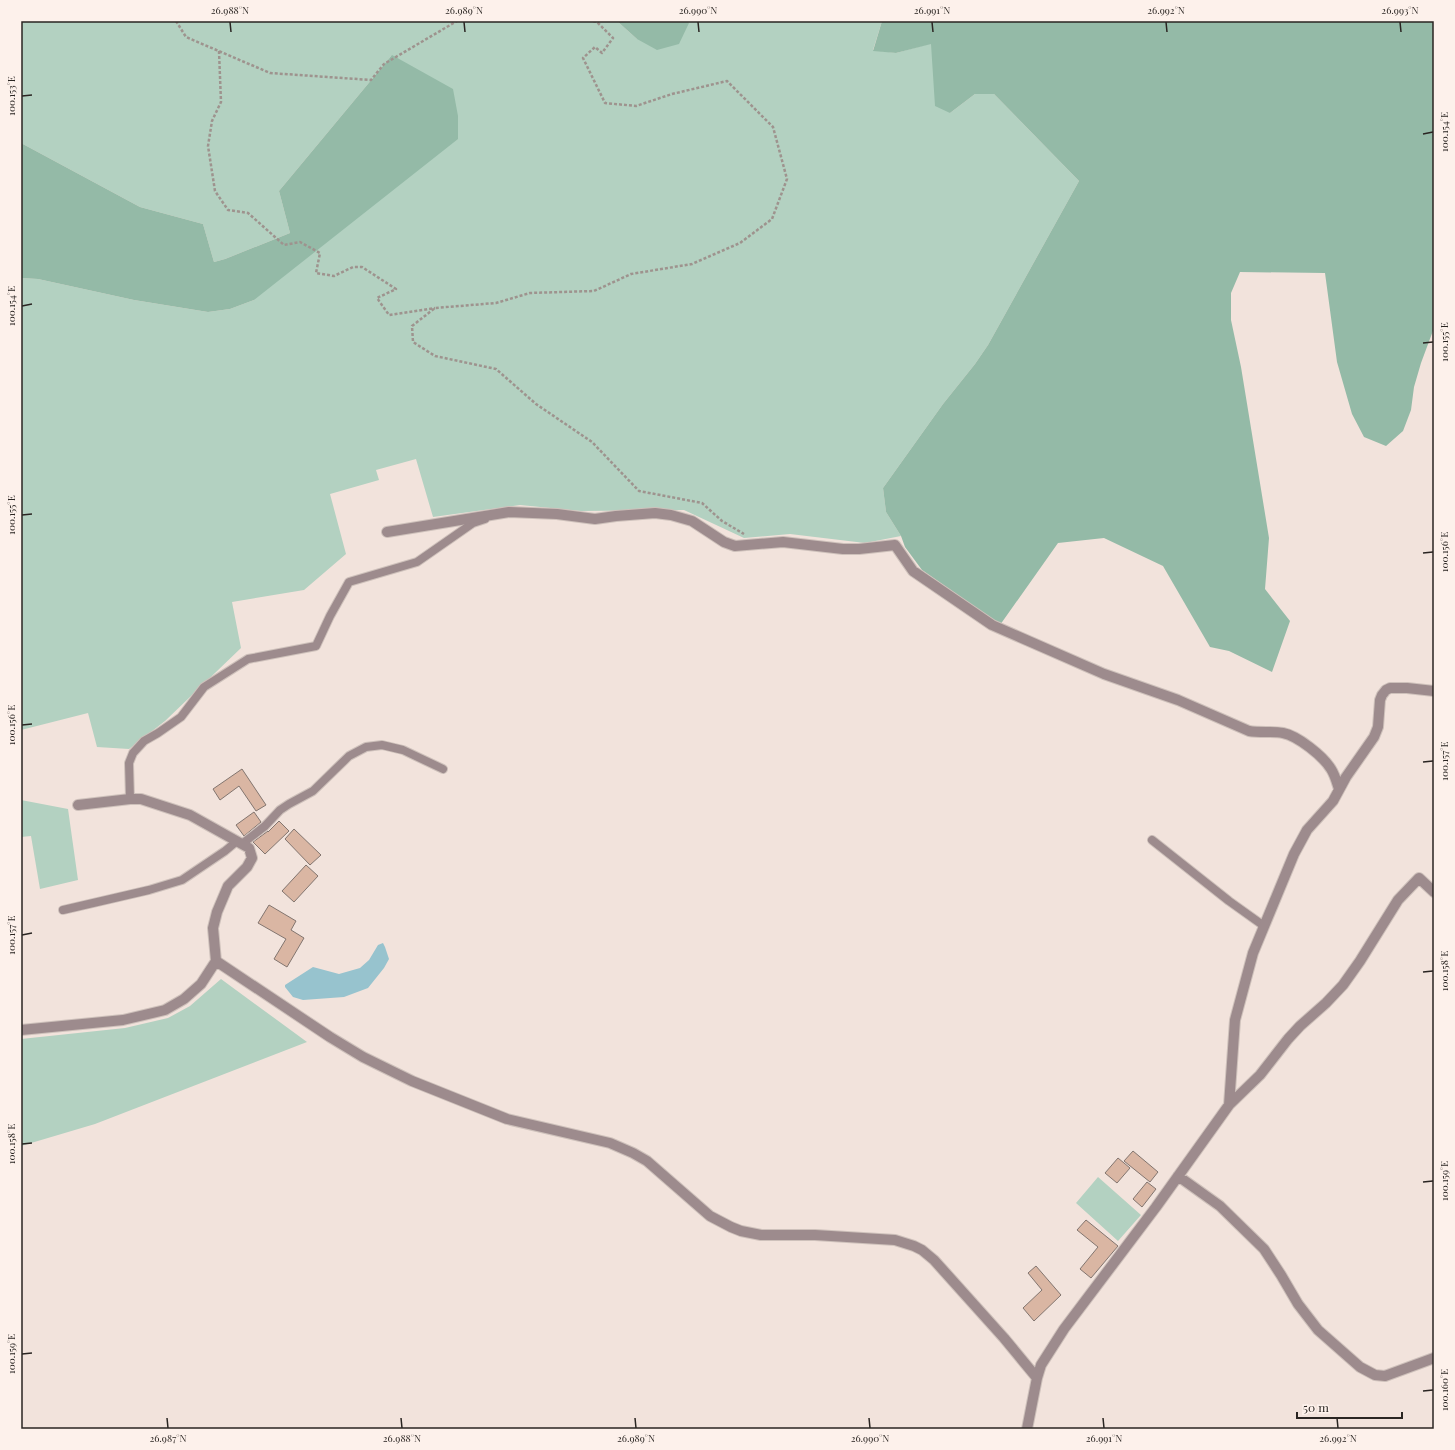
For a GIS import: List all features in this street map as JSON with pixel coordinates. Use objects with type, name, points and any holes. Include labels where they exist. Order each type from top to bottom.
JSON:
[{"type":"street","points":[[387,532],[504,512],[557,514],[595,519],[655,513],[671,515],[697,523],[724,542],[735,546],[759,543],[794,543],[843,549],[859,549],[895,545],[913,572],[992,625],[1104,674],[1178,700],[1249,731],[1260,733],[1282,733],[1292,736],[1323,758],[1332,770],[1339,789]]},
{"type":"street","points":[[1229,1105],[1235,1020],[1253,953],[1299,844],[1307,830],[1333,801],[1339,789],[1374,737],[1378,727],[1380,700],[1386,690],[1390,688],[1407,688],[1434,691]]},
{"type":"street","points":[[21,1030],[123,1020],[166,1010],[184,999],[200,984],[216,961],[213,928],[217,912],[228,886],[247,867],[252,858],[249,848],[190,815],[141,799],[78,805]]},
{"type":"street","points":[[1027,1429],[1041,1365],[1064,1329],[1229,1105],[1260,1075],[1300,1026],[1326,1003],[1343,985],[1360,961],[1398,900],[1418,878],[1434,892]]},
{"type":"street","points":[[216,961],[330,1037],[412,1081],[507,1119],[610,1143],[633,1153],[647,1161],[710,1216],[731,1227],[741,1231],[761,1234],[815,1235],[894,1240],[914,1246],[934,1260],[1004,1338],[1037,1378]]},
{"type":"street","points":[[1178,1176],[1220,1206],[1264,1249],[1298,1304],[1318,1330],[1360,1367],[1375,1375],[1385,1376],[1434,1358]]},
{"type":"lane","points":[[130,799],[129,763],[132,753],[144,741],[180,717],[204,687],[248,659],[316,646],[330,616],[349,582],[417,562],[473,523],[504,512]]},
{"type":"lane","points":[[63,910],[149,890],[182,880],[266,826],[280,810],[313,791],[349,756],[366,747],[382,745],[403,750],[443,769]]},
{"type":"lane","points":[[1152,840],[1264,926]]},
{"type":"path","points":[[176,21],[186,37],[270,73],[371,80],[384,64],[457,21]]},
{"type":"path","points":[[219,51],[221,102],[212,121],[208,146],[215,191],[228,210],[248,213],[284,245],[300,242],[320,253],[316,273],[334,276],[353,267],[362,267],[396,289],[377,298],[389,315],[435,308],[496,303],[530,293],[594,291],[631,274],[692,264],[740,243],[772,218],[787,179],[773,127],[726,81],[672,94],[636,106],[606,103],[583,58],[595,47],[602,53],[613,38],[597,22],[593,21]]},
{"type":"path","points":[[435,308],[412,326],[413,342],[435,356],[496,369],[536,404],[592,442],[640,491],[702,503],[722,521],[759,543]]},
{"type":"green space","points":[[21,21],[617,21],[637,39],[689,23],[688,21],[882,21],[873,50],[896,53],[932,43],[950,113],[975,94],[994,94],[1079,181],[988,345],[943,404],[883,488],[886,512],[901,536],[865,543],[790,534],[744,538],[684,510],[581,511],[520,505],[433,517],[416,459],[376,470],[379,480],[330,494],[346,554],[304,590],[232,602],[241,648],[165,721],[129,749],[97,747],[88,713],[21,730],[21,278],[38,279],[134,300],[208,312],[230,309],[254,300],[392,55],[279,191],[290,233],[214,262],[203,224],[140,207],[21,143]]},
{"type":"green space","points":[[617,21],[688,21],[689,23],[679,44],[657,50],[637,39]]},
{"type":"green space","points":[[882,21],[1434,21],[1434,328],[1421,363],[1414,387],[1411,410],[1403,431],[1386,446],[1364,437],[1352,414],[1337,362],[1325,273],[1240,272],[1231,293],[1231,320],[1241,367],[1269,538],[1265,589],[1290,621],[1272,672],[1229,651],[1210,647],[1163,566],[1104,538],[1058,543],[1000,625],[922,570],[905,547],[901,536],[886,512],[883,488],[943,404],[988,345],[1079,181],[994,94],[975,94],[950,113],[935,106],[931,44],[896,53],[873,51]]},
{"type":"green space","points":[[392,55],[453,89],[458,116],[458,139],[254,300],[230,309],[208,312],[134,300],[38,279],[21,278],[21,143],[140,207],[203,224],[214,262],[290,233],[279,191]]},
{"type":"green space","points":[[21,800],[68,809],[78,880],[40,889],[31,836],[21,837]]},
{"type":"green space","points":[[221,979],[307,1042],[95,1124],[21,1146],[21,1039],[125,1028],[168,1018],[190,1006]]},
{"type":"green space","points":[[1098,1177],[1141,1215],[1118,1241],[1076,1203]]},
{"type":"water","points":[[383,943],[389,959],[384,968],[368,988],[344,997],[303,1000],[293,997],[285,987],[285,985],[313,967],[339,974],[360,968],[369,960],[378,945]]},
{"type":"building","points":[[242,769],[266,805],[256,811],[239,786],[220,800],[213,789]]},
{"type":"building","points":[[254,812],[261,822],[244,836],[236,825]]},
{"type":"building","points":[[279,821],[289,831],[265,854],[253,842],[268,832]]},
{"type":"building","points":[[294,829],[321,855],[310,865],[285,839]]},
{"type":"building","points":[[306,865],[318,876],[294,902],[282,891]]},
{"type":"building","points":[[269,905],[296,921],[291,930],[304,938],[287,967],[274,959],[286,939],[258,923]]},
{"type":"building","points":[[1133,1151],[1158,1172],[1150,1182],[1124,1161]]},
{"type":"building","points":[[1118,1158],[1130,1168],[1117,1183],[1105,1173]]},
{"type":"building","points":[[1147,1182],[1156,1189],[1142,1207],[1133,1199]]},
{"type":"building","points":[[1086,1220],[1118,1246],[1091,1278],[1080,1269],[1098,1247],[1077,1230]]},
{"type":"building","points":[[1036,1266],[1061,1295],[1034,1321],[1023,1308],[1042,1290],[1028,1273]]}]
